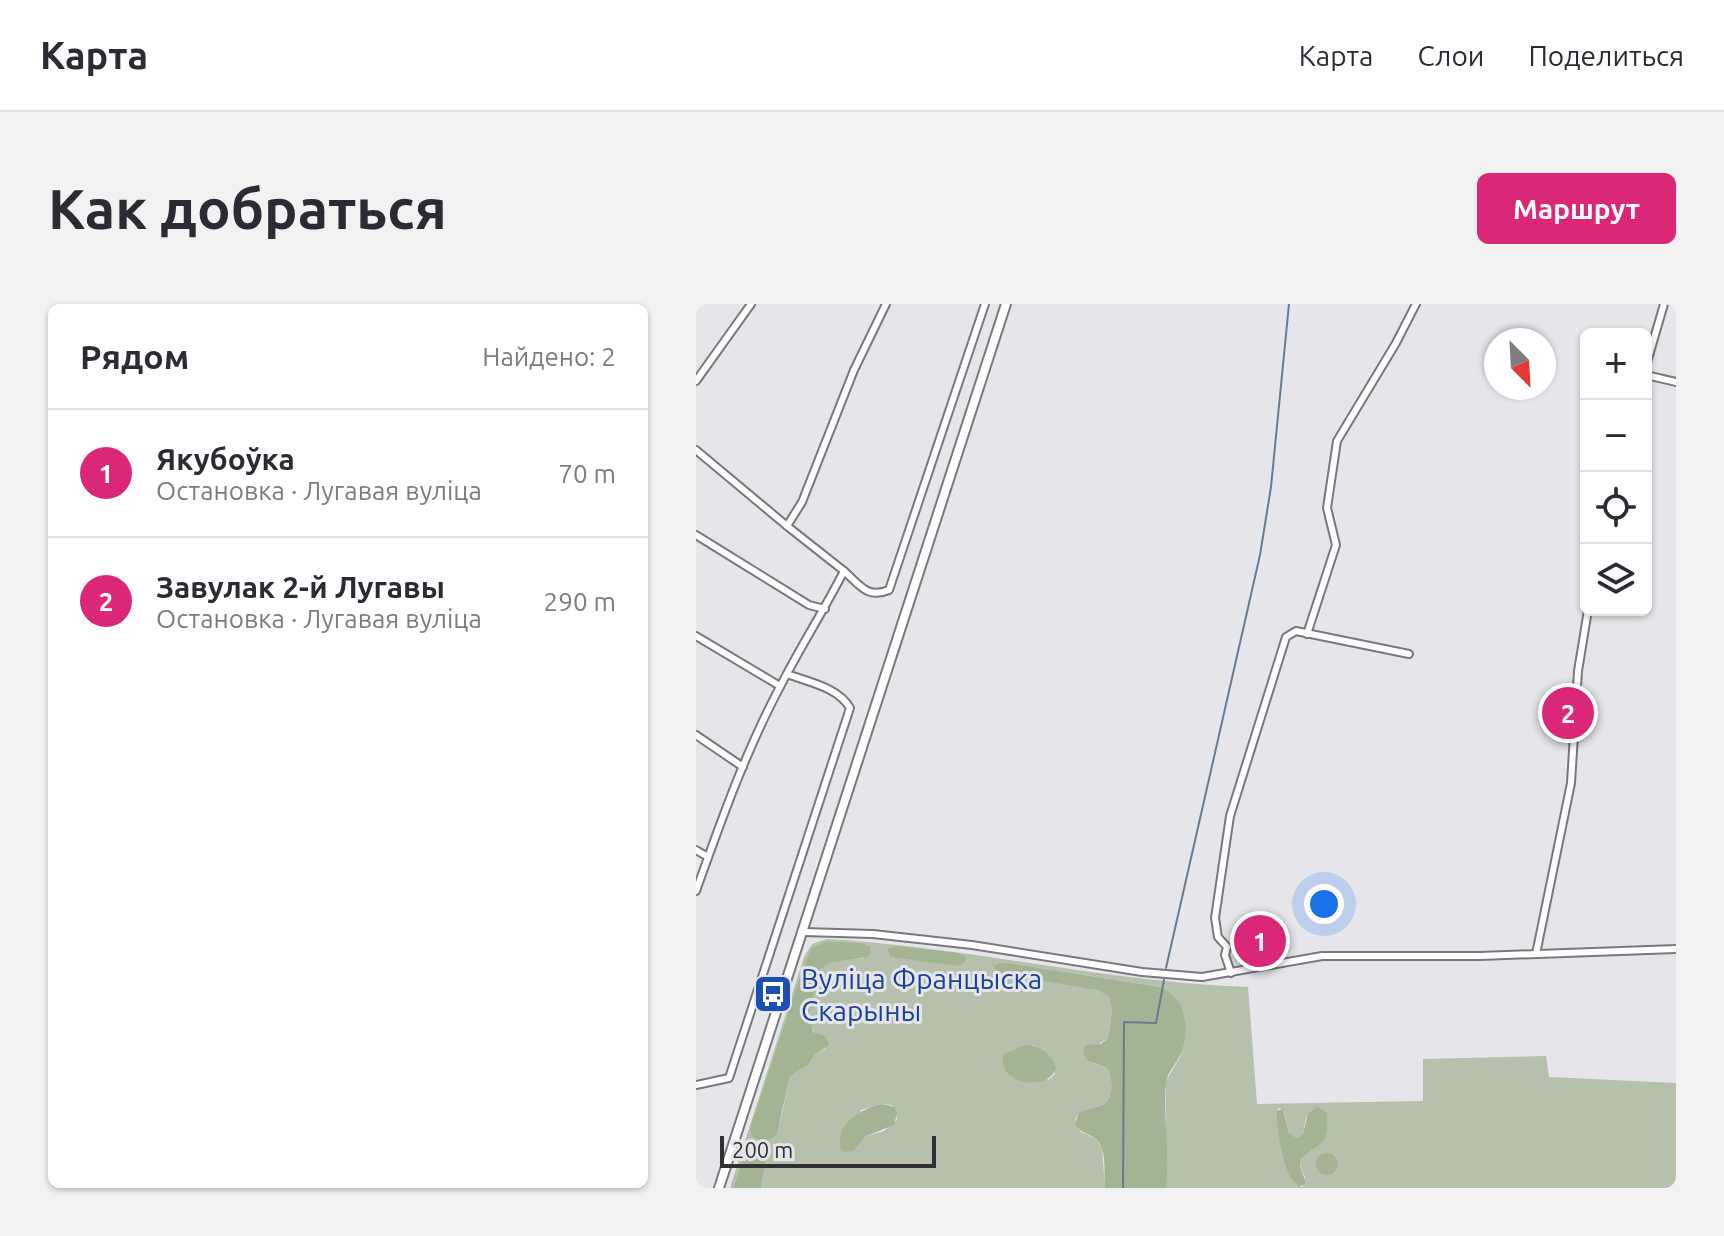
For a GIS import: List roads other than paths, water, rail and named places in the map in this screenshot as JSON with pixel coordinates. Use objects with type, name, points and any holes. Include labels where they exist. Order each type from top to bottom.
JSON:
[{"type":"street","points":[[696,381],[751,304]]},
{"type":"street","points":[[787,526],[802,502],[854,370],[886,304]]},
{"type":"street","points":[[696,450],[870,593],[880,594],[889,590],[985,304]]},
{"type":"street","points":[[719,1188],[1006,304]]},
{"type":"street","points":[[1307,634],[1336,545],[1327,508],[1337,441],[1416,304]]},
{"type":"street","points":[[1652,345],[1664,304]]},
{"type":"street","points":[[1652,376],[1676,382]]},
{"type":"street","points":[[696,535],[809,605],[825,609]]},
{"type":"street","points":[[696,891],[743,767],[780,686],[844,571]]},
{"type":"street","points":[[1536,954],[1571,783],[1578,671],[1587,616]]},
{"type":"street","points":[[1231,973],[1225,955],[1227,947],[1218,937],[1215,918],[1230,816],[1286,637],[1296,631],[1409,654]]},
{"type":"street","points":[[696,636],[780,686]]},
{"type":"street","points":[[696,1085],[729,1078],[850,708],[845,699],[833,691],[787,674]]},
{"type":"street","points":[[696,735],[743,767]]},
{"type":"street","points":[[696,850],[708,857]]},
{"type":"street","points":[[803,932],[873,934],[972,945],[1142,972],[1202,977],[1322,956],[1676,949]]},
{"type":"waterway","points":[[1166,968],[1260,555],[1271,487],[1289,304]]},
{"type":"waterway","points":[[1123,1188],[1124,1022],[1156,1023],[1164,980]]},
{"type":"place","name":"Завулак 2-й Лугавы","points":[[1568,713]]},
{"type":"place","name":"Якубоўка","points":[[1260,941]]},
{"type":"place","name":"Вуліца Францыска Скарыны","points":[[773,994]]}]
